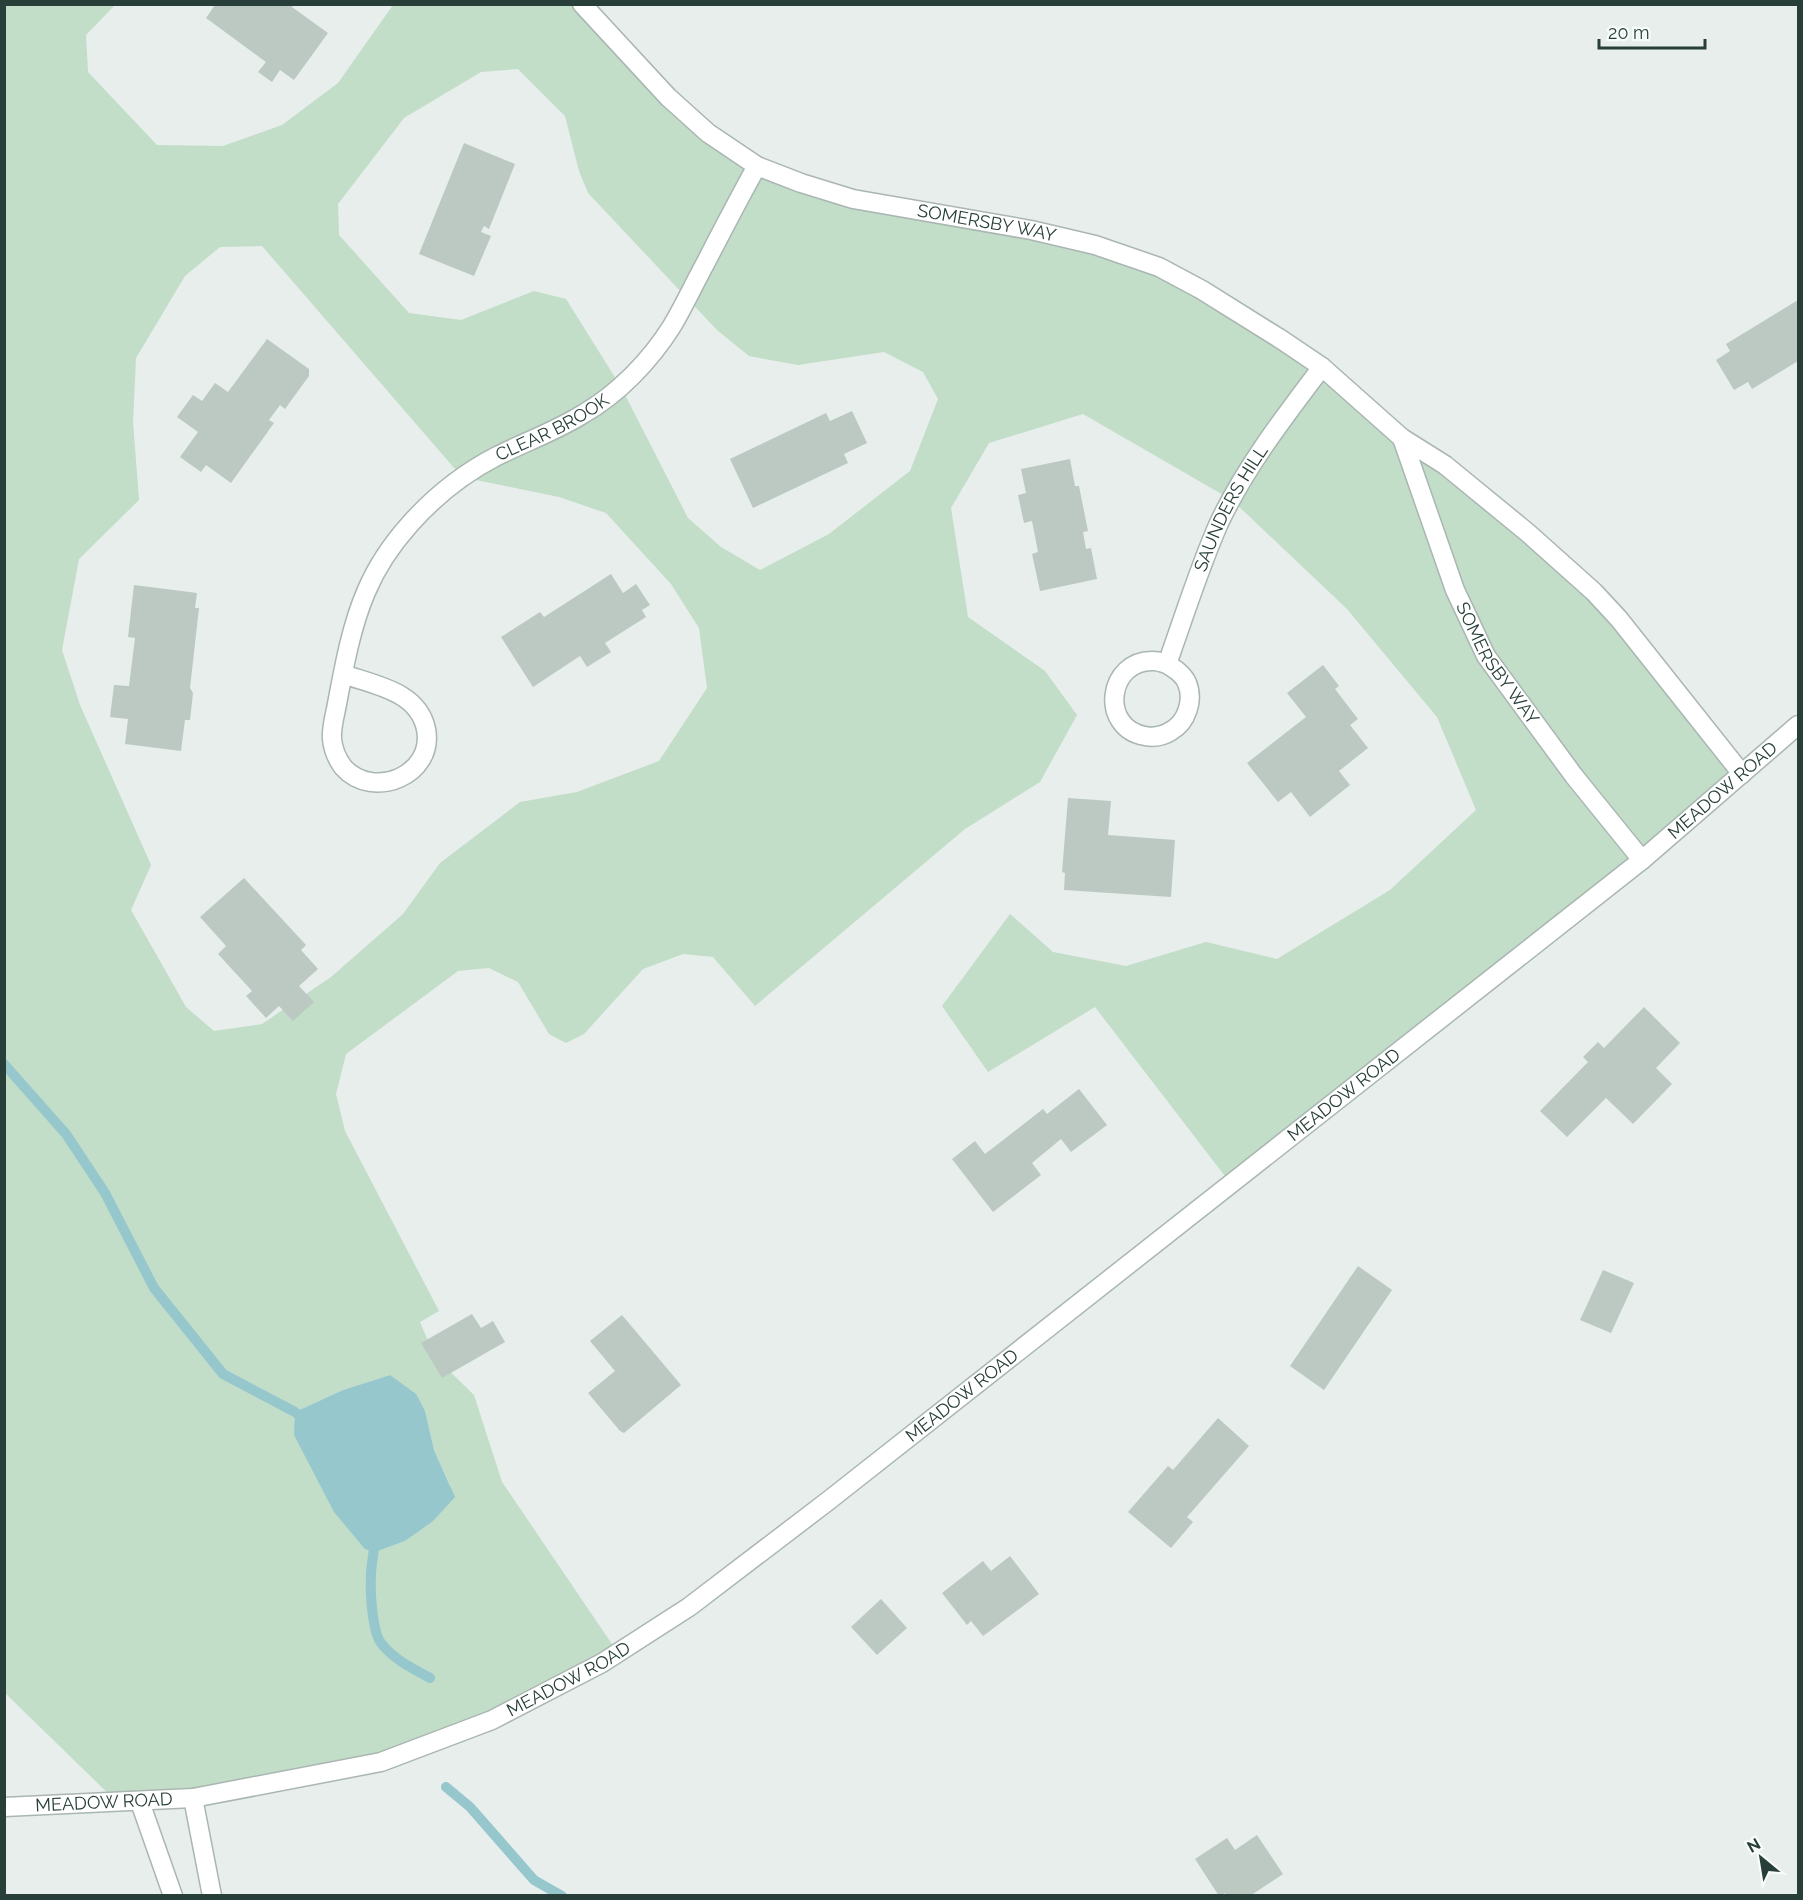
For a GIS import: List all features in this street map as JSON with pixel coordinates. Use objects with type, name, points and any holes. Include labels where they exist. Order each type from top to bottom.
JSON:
[{"type":"street","name":"SOMERSBY WAY","points":[[582,4],[668,97],[708,133],[757,166],[853,199],[1031,230],[1095,245],[1158,267],[1202,290],[1282,340],[1322,367],[1402,438],[1445,465],[1594,592],[1619,619],[1742,774]]},
{"type":"street","name":"CLEAR BROOK","points":[[343,674],[401,694],[414,704],[423,718],[426,732],[425,747],[419,761],[397,780],[382,783],[368,782],[354,776],[335,754],[332,737],[343,674],[354,628],[366,591],[384,559],[409,525],[462,477],[495,457],[583,414],[621,387],[652,354],[671,327],[757,166]]},
{"type":"street","name":"SAUNDERS HILL","points":[[1167,664],[1220,522],[1248,469],[1322,367]]},
{"type":"street","name":"SOMERSBY WAY","points":[[1402,438],[1455,590],[1486,656],[1574,776],[1642,860]]},
{"type":"street","points":[[1154,661],[1167,664],[1186,682],[1190,695],[1189,708],[1184,720],[1174,730],[1164,735],[1152,737],[1129,730],[1115,711],[1113,699],[1120,677],[1129,668],[1141,663],[1154,661]]},
{"type":"street","name":"MEADOW ROAD","points":[[4,1807],[193,1798],[381,1762],[492,1720],[602,1663],[689,1607],[884,1457],[1642,860],[1798,725]]},
{"type":"street","points":[[193,1798],[212,1896]]},
{"type":"street","points":[[140,1802],[173,1896]]},
{"type":"green space","points":[[5,5],[115,5],[86,35],[88,72],[157,145],[223,146],[282,125],[338,83],[393,5],[582,5],[708,133],[801,183],[1095,245],[1240,313],[1594,592],[1742,774],[1231,1184],[1095,1007],[988,1072],[942,1006],[1010,914],[1053,952],[1126,966],[1206,942],[1277,959],[1390,890],[1476,810],[1437,717],[1347,609],[1232,500],[1083,414],[989,443],[951,508],[968,617],[1045,671],[1077,715],[1040,782],[965,829],[755,1006],[713,957],[683,954],[643,969],[584,1034],[566,1043],[549,1034],[518,982],[489,968],[458,971],[346,1054],[336,1094],[345,1131],[439,1311],[420,1322],[435,1357],[474,1395],[502,1482],[618,1653],[381,1762],[118,1803],[5,1693]],"holes":[[[518,69],[565,116],[579,171],[588,193],[717,330],[749,356],[798,365],[884,352],[923,372],[938,399],[910,471],[829,534],[760,570],[721,547],[688,518],[621,387],[566,299],[534,291],[461,320],[409,313],[339,235],[338,204],[404,118],[481,72]],[[262,246],[462,477],[559,497],[606,513],[671,584],[699,628],[707,688],[659,761],[577,792],[520,802],[440,863],[403,914],[331,977],[262,1024],[214,1031],[186,1007],[131,910],[151,865],[80,705],[62,650],[79,559],[139,500],[133,422],[136,358],[185,276],[220,247]],[[390,1375],[425,1411],[434,1450],[450,1485],[432,1522],[405,1541],[375,1552],[295,1412],[343,1390]]]},
{"type":"water","points":[[390,1375],[416,1394],[425,1411],[434,1450],[455,1497],[432,1522],[405,1541],[375,1552],[365,1549],[334,1512],[294,1435],[295,1412],[343,1390]]},
{"type":"building","points":[[215,5],[293,5],[292,7],[328,33],[294,80],[280,70],[272,82],[258,72],[266,62],[206,18]]},
{"type":"building","points":[[464,143],[515,164],[489,229],[484,226],[481,232],[491,236],[474,276],[419,254]]},
{"type":"building","points":[[1798,300],[1798,361],[1752,389],[1748,382],[1734,390],[1716,360],[1730,351],[1726,344]]},
{"type":"building","points":[[267,339],[309,369],[309,376],[285,409],[280,405],[269,420],[274,423],[231,483],[206,465],[201,472],[180,457],[198,432],[177,417],[193,395],[202,401],[215,383],[228,392]]},
{"type":"building","points":[[852,411],[867,443],[844,454],[848,463],[753,508],[730,459],[826,413],[830,421]]},
{"type":"building","points":[[1070,459],[1075,486],[1079,486],[1088,531],[1083,532],[1086,549],[1091,548],[1097,579],[1040,591],[1032,554],[1038,552],[1032,521],[1024,523],[1018,495],[1026,493],[1021,469]]},
{"type":"building","points":[[611,574],[623,593],[636,584],[650,605],[642,610],[646,617],[605,643],[611,652],[587,667],[580,656],[533,687],[501,637],[540,612],[544,617]]},
{"type":"building","points":[[134,585],[197,593],[195,608],[199,608],[190,688],[193,693],[190,720],[185,720],[181,751],[125,744],[128,719],[110,717],[114,685],[129,686],[135,638],[128,637]]},
{"type":"building","points":[[1323,665],[1339,686],[1335,689],[1358,719],[1350,725],[1368,748],[1339,771],[1350,785],[1310,817],[1291,792],[1278,802],[1247,763],[1306,717],[1287,693]]},
{"type":"building","points":[[1068,798],[1111,801],[1108,835],[1175,840],[1171,897],[1064,890],[1065,873],[1062,872]]},
{"type":"building","points":[[244,878],[306,945],[301,950],[318,969],[299,986],[314,1002],[293,1021],[279,1006],[266,1018],[246,996],[252,991],[218,954],[226,946],[200,917]]},
{"type":"building","points":[[1644,1007],[1680,1043],[1656,1068],[1672,1084],[1633,1124],[1606,1098],[1567,1137],[1540,1111],[1588,1062],[1583,1057],[1598,1042],[1604,1048]]},
{"type":"building","points":[[1079,1089],[1107,1125],[1071,1152],[1061,1139],[1032,1163],[1041,1175],[993,1212],[952,1159],[975,1141],[985,1154],[1043,1109],[1047,1114]]},
{"type":"building","points":[[1358,1266],[1392,1290],[1324,1390],[1290,1366]]},
{"type":"building","points":[[1603,1270],[1634,1283],[1611,1333],[1580,1320]]},
{"type":"building","points":[[472,1314],[481,1328],[493,1321],[505,1342],[442,1378],[421,1343]]},
{"type":"building","points":[[622,1315],[681,1385],[624,1433],[588,1393],[615,1371],[590,1341]]},
{"type":"building","points":[[1218,1418],[1249,1446],[1187,1517],[1193,1522],[1171,1548],[1128,1512],[1168,1466],[1173,1470]]},
{"type":"building","points":[[1010,1556],[1039,1594],[983,1636],[971,1621],[967,1625],[942,1593],[983,1561],[991,1571]]},
{"type":"building","points":[[881,1599],[907,1628],[877,1655],[851,1627]]},
{"type":"building","points":[[1257,1835],[1283,1874],[1250,1896],[1227,1896],[1225,1893],[1219,1896],[1195,1859],[1227,1838],[1235,1850]]},
{"type":"waterway","points":[[4,1064],[66,1134],[105,1193],[154,1288],[223,1374],[295,1412],[306,1421]]},
{"type":"waterway","points":[[374,1539],[371,1591],[378,1637],[397,1659],[430,1678]]},
{"type":"waterway","points":[[446,1787],[470,1807],[534,1880],[562,1896]]}]
